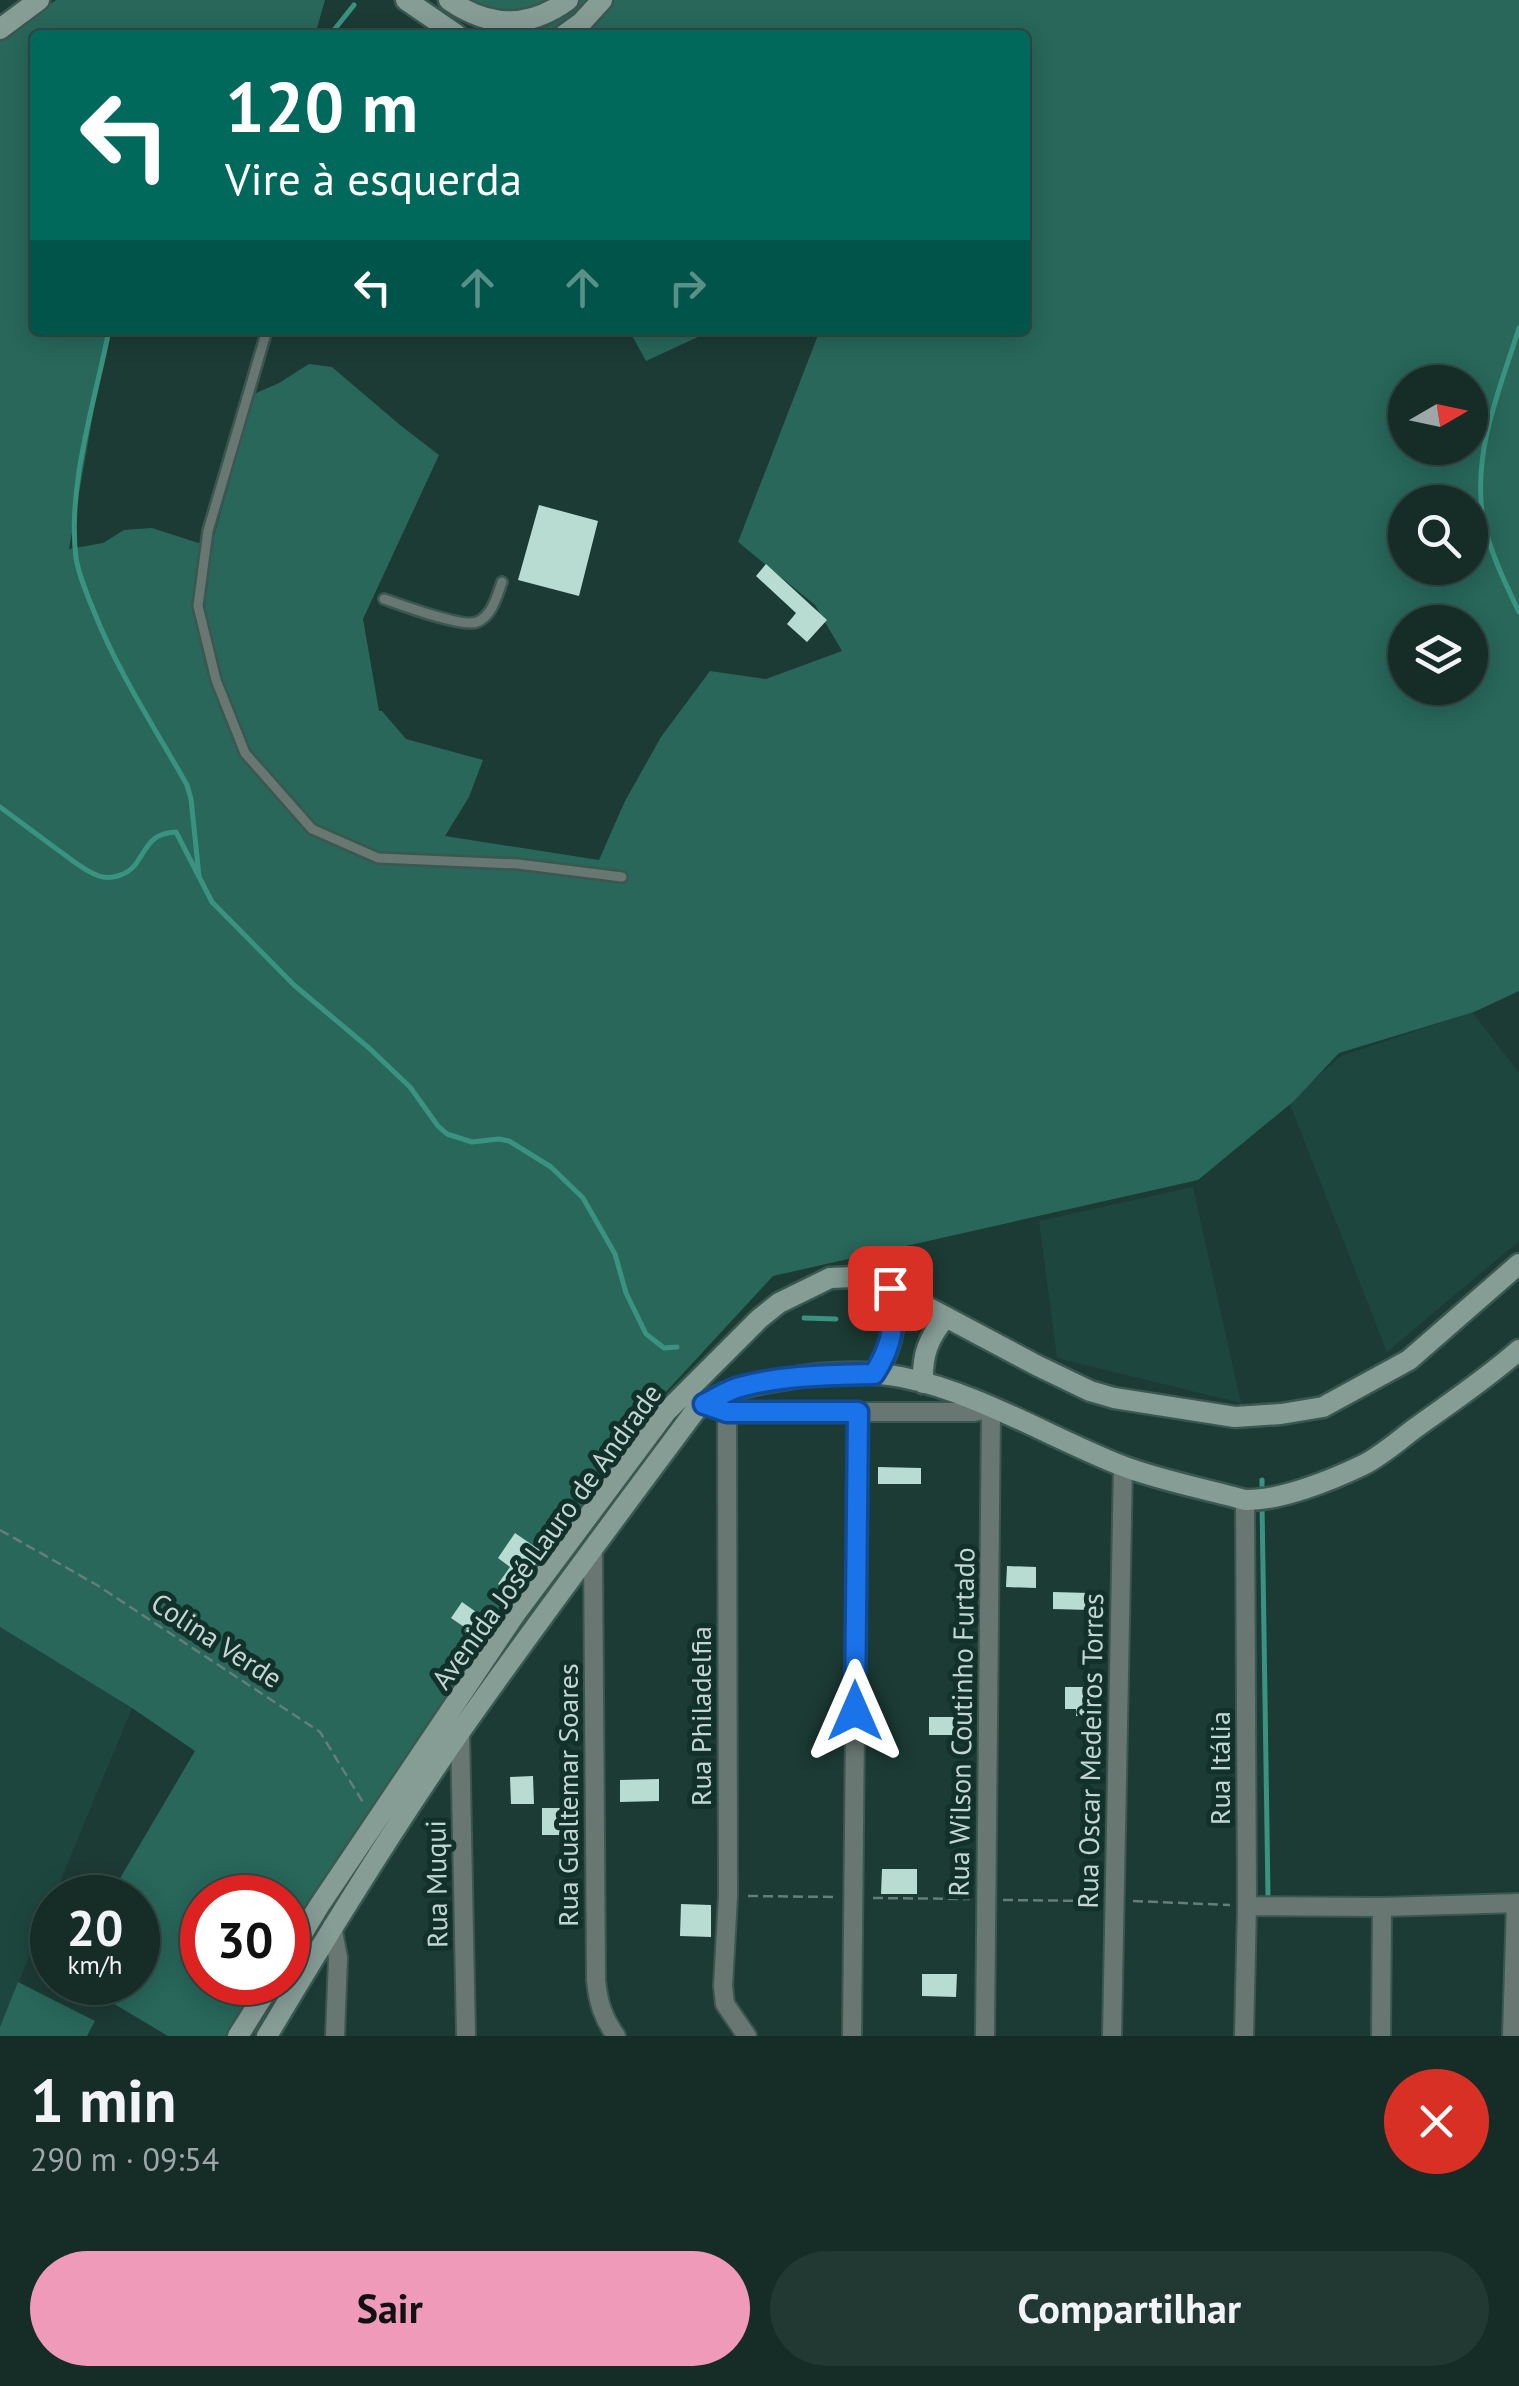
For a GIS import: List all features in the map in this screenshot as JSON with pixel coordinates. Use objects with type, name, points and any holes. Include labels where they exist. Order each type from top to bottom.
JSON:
[{"type":"street","points":[[0,30],[38,0]]},
{"type":"street","points":[[406,0],[451,30]]},
{"type":"street","points":[[449,0],[466,12],[514,22],[548,14],[568,0]]},
{"type":"street","points":[[571,30],[602,0]]},
{"type":"street","name":"Avenida José Lauro de Andrade","points":[[310,1923],[516,1614],[666,1412],[779,1302],[830,1278],[880,1282],[1090,1391],[1235,1417],[1323,1406],[1409,1360],[1519,1264]]},
{"type":"street","points":[[874,1374],[886,1356],[893,1334],[890,1288]]},
{"type":"street","points":[[922,1383],[926,1347],[946,1318]]},
{"type":"street","points":[[1258,1499],[1366,1464],[1519,1350]]},
{"type":"street","name":"Avenida José Lauro de Andrade","points":[[266,2036],[332,1926],[460,1732],[592,1548],[704,1404],[737,1388],[776,1380],[874,1374],[922,1383],[991,1408],[1122,1466],[1258,1499]]},
{"type":"street","points":[[704,1404],[727,1412],[974,1412],[991,1408]]},
{"type":"street","name":"Rua Wilson Coutinho Furtado","points":[[985,2036],[991,1408]]},
{"type":"street","name":"Rua Philadelfia","points":[[727,1412],[728,1896],[723,1986],[725,2004],[747,2036]]},
{"type":"street","points":[[852,2036],[858,1412]]},
{"type":"street","name":"Rua Oscar Medeiros Torres","points":[[1112,2036],[1122,1466]]},
{"type":"street","name":"Rua Itália","points":[[1244,2036],[1258,1499]]},
{"type":"street","name":"Rua Gualtemar Soares","points":[[592,1548],[596,1980],[598,2003],[616,2036]]},
{"type":"street","name":"Rua Muqui","points":[[460,1732],[466,2036]]},
{"type":"street","points":[[1246,1906],[1518,1903],[1512,2036]]},
{"type":"street","points":[[1381,2036],[1382,1907]]},
{"type":"street","points":[[332,1926],[338,1958],[335,2036]]},
{"type":"street","points":[[238,2036],[258,2005]]},
{"type":"lane","points":[[266,335],[208,531],[198,606],[216,680],[245,753],[312,829],[378,858],[518,864],[622,877]]},
{"type":"lane","points":[[384,600],[465,624],[480,622],[491,609],[502,582]]},
{"type":"path","name":"Colina Verde","points":[[0,1530],[97,1585],[320,1732],[375,1822]]},
{"type":"shaded area","points":[[56,0],[325,0],[316,30],[30,30],[30,335],[107,335],[69,549],[103,543],[124,530],[152,528],[211,547],[254,394],[309,364],[332,367],[439,455],[363,619],[379,711],[406,739],[483,760],[469,797],[445,836],[599,860],[625,801],[661,737],[710,671],[766,679],[842,651],[815,605],[738,542],[818,335],[1030,335],[1030,30],[478,30],[468,0],[1519,0],[1519,991],[1474,1012],[1339,1053],[1294,1101],[1198,1180],[773,1276],[652,1407],[356,1841],[350,1839],[310,1908],[310,1875],[180,1875],[180,2005],[253,2005],[234,2036],[168,2036],[116,2005],[160,2005],[160,1875],[122,1875],[195,1751],[0,1627],[0,39]]},
{"type":"shaded area","points":[[632,335],[702,335],[646,361]]},
{"type":"shaded area","points":[[1472,1012],[1519,1073],[1519,1241],[1387,1352],[1289,1102],[1341,1056]]},
{"type":"shaded area","points":[[1193,1187],[1241,1403],[1057,1358],[1039,1221]]},
{"type":"shaded area","points":[[0,1627],[132,1708],[63,1875],[30,1875],[30,1954],[0,2027]]},
{"type":"shaded area","points":[[18,1982],[30,1988],[30,2005],[63,2005],[95,2021],[87,2036],[0,2036]]},
{"type":"building","points":[[539,505],[598,521],[579,596],[518,580]]},
{"type":"building","points":[[766,564],[827,620],[807,642],[787,624],[796,613],[756,576]]},
{"type":"building","points":[[878,1467],[921,1468],[921,1484],[878,1484]]},
{"type":"building","points":[[515,1533],[544,1553],[513,1594],[498,1584],[510,1567],[498,1558]]},
{"type":"building","points":[[1007,1566],[1036,1567],[1036,1588],[1006,1587]]},
{"type":"building","points":[[1053,1592],[1090,1593],[1090,1610],[1053,1609]]},
{"type":"building","points":[[462,1602],[486,1619],[476,1635],[451,1618]]},
{"type":"building","points":[[1065,1687],[1098,1687],[1097,1716],[1076,1716],[1076,1709],[1065,1709]]},
{"type":"building","points":[[929,1717],[958,1717],[958,1735],[929,1735]]},
{"type":"building","points":[[533,1776],[534,1804],[511,1804],[510,1777]]},
{"type":"building","points":[[659,1779],[659,1801],[620,1802],[620,1780]]},
{"type":"building","points":[[542,1808],[578,1808],[578,1835],[542,1835]]},
{"type":"building","points":[[882,1869],[917,1869],[917,1894],[881,1894]]},
{"type":"building","points":[[681,1904],[711,1905],[711,1937],[680,1936]]},
{"type":"building","points":[[922,1974],[957,1974],[956,1997],[922,1996]]},
{"type":"waterway","points":[[334,30],[354,5]]},
{"type":"waterway","points":[[1519,328],[1496,398],[1481,469],[1483,518],[1489,542],[1519,612]]},
{"type":"waterway","points":[[108,335],[79,473],[76,558],[113,655],[187,785],[199,876]]},
{"type":"waterway","points":[[0,807],[78,864],[104,877],[128,872],[155,838],[176,832],[212,902],[294,985],[410,1087],[438,1126],[447,1134],[472,1142],[509,1141],[551,1167],[583,1198],[615,1254],[626,1293],[646,1334],[664,1348],[677,1347]]},
{"type":"waterway","points":[[804,1318],[836,1319]]},
{"type":"waterway","points":[[1262,1480],[1262,1492]]},
{"type":"waterway","points":[[1262,1503],[1268,1895]]},
{"type":"route","points":[[855,1711],[858,1412],[727,1412],[704,1404],[737,1388],[766,1382],[874,1374],[886,1356],[893,1334],[890,1288]]}]
